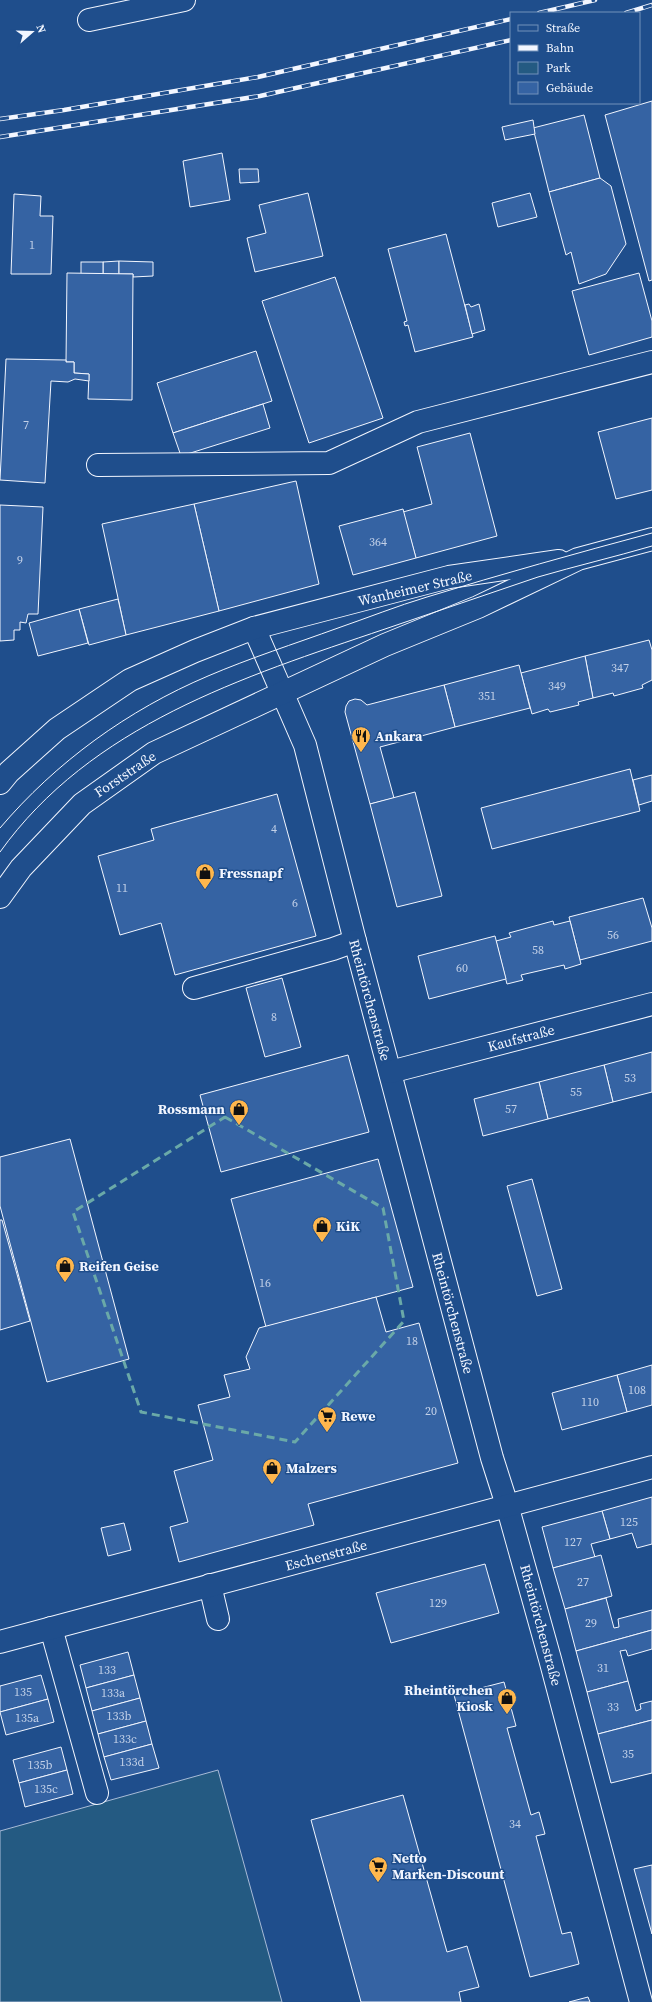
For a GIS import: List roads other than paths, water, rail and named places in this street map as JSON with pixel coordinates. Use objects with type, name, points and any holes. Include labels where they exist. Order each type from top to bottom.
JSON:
[{"type":"street","points":[[89,20],[184,0]]},
{"type":"street","points":[[98,465],[329,463],[418,422],[652,362]]},
{"type":"street","name":"Wanheimer Straße","points":[[283,693],[385,645],[478,608],[578,560],[652,540]]},
{"type":"street","name":"Wanheimer Straße","points":[[254,628],[449,577],[544,562],[578,560]]},
{"type":"street","points":[[3,773],[57,729],[130,680],[195,651],[254,628]]},
{"type":"street","name":"Rheintörchenstraße","points":[[254,628],[305,745],[355,941],[492,1458],[507,1505],[550,1659],[641,2002]]},
{"type":"street","name":"Forststraße","points":[[0,897],[21,868],[53,833],[82,804],[105,787],[154,753],[283,693]]},
{"type":"street","points":[[194,988],[334,949],[355,941]]},
{"type":"street","name":"Kaufstraße","points":[[390,1072],[652,1004]]},
{"type":"street","name":"Eschenstraße","points":[[0,1642],[652,1467]]},
{"type":"street","points":[[210,1585],[218,1619]]},
{"type":"street","points":[[51,1628],[97,1793]]},
{"type":"tram line","points":[[0,828],[45,781],[95,740],[150,705],[208,676],[256,657],[393,608],[483,580],[652,533]]},
{"type":"tram line","points":[[0,852],[37,808],[79,770],[124,738],[173,711],[225,687],[331,647],[538,577],[652,546]]},
{"type":"railway","points":[[543,12],[595,0]]},
{"type":"railway","points":[[629,12],[652,5]]},
{"type":"railway","points":[[0,119],[64,110],[258,77],[510,19]]},
{"type":"railway","points":[[0,137],[260,96],[510,40]]},
{"type":"place","name":"Ankara","points":[[361,753]]},
{"type":"place","name":"Fressnapf","points":[[205,890]]},
{"type":"place","name":"Rossmann","points":[[239,1126]]},
{"type":"place","name":"KiK","points":[[322,1243]]},
{"type":"place","name":"Reifen Geise","points":[[65,1283]]},
{"type":"place","name":"Rewe","points":[[327,1433]]},
{"type":"place","name":"Malzers","points":[[272,1485]]},
{"type":"place","name":"Rheintörchen Kiosk","points":[[507,1715]]},
{"type":"place","name":"Netto Marken-Discount","points":[[378,1883]]}]
